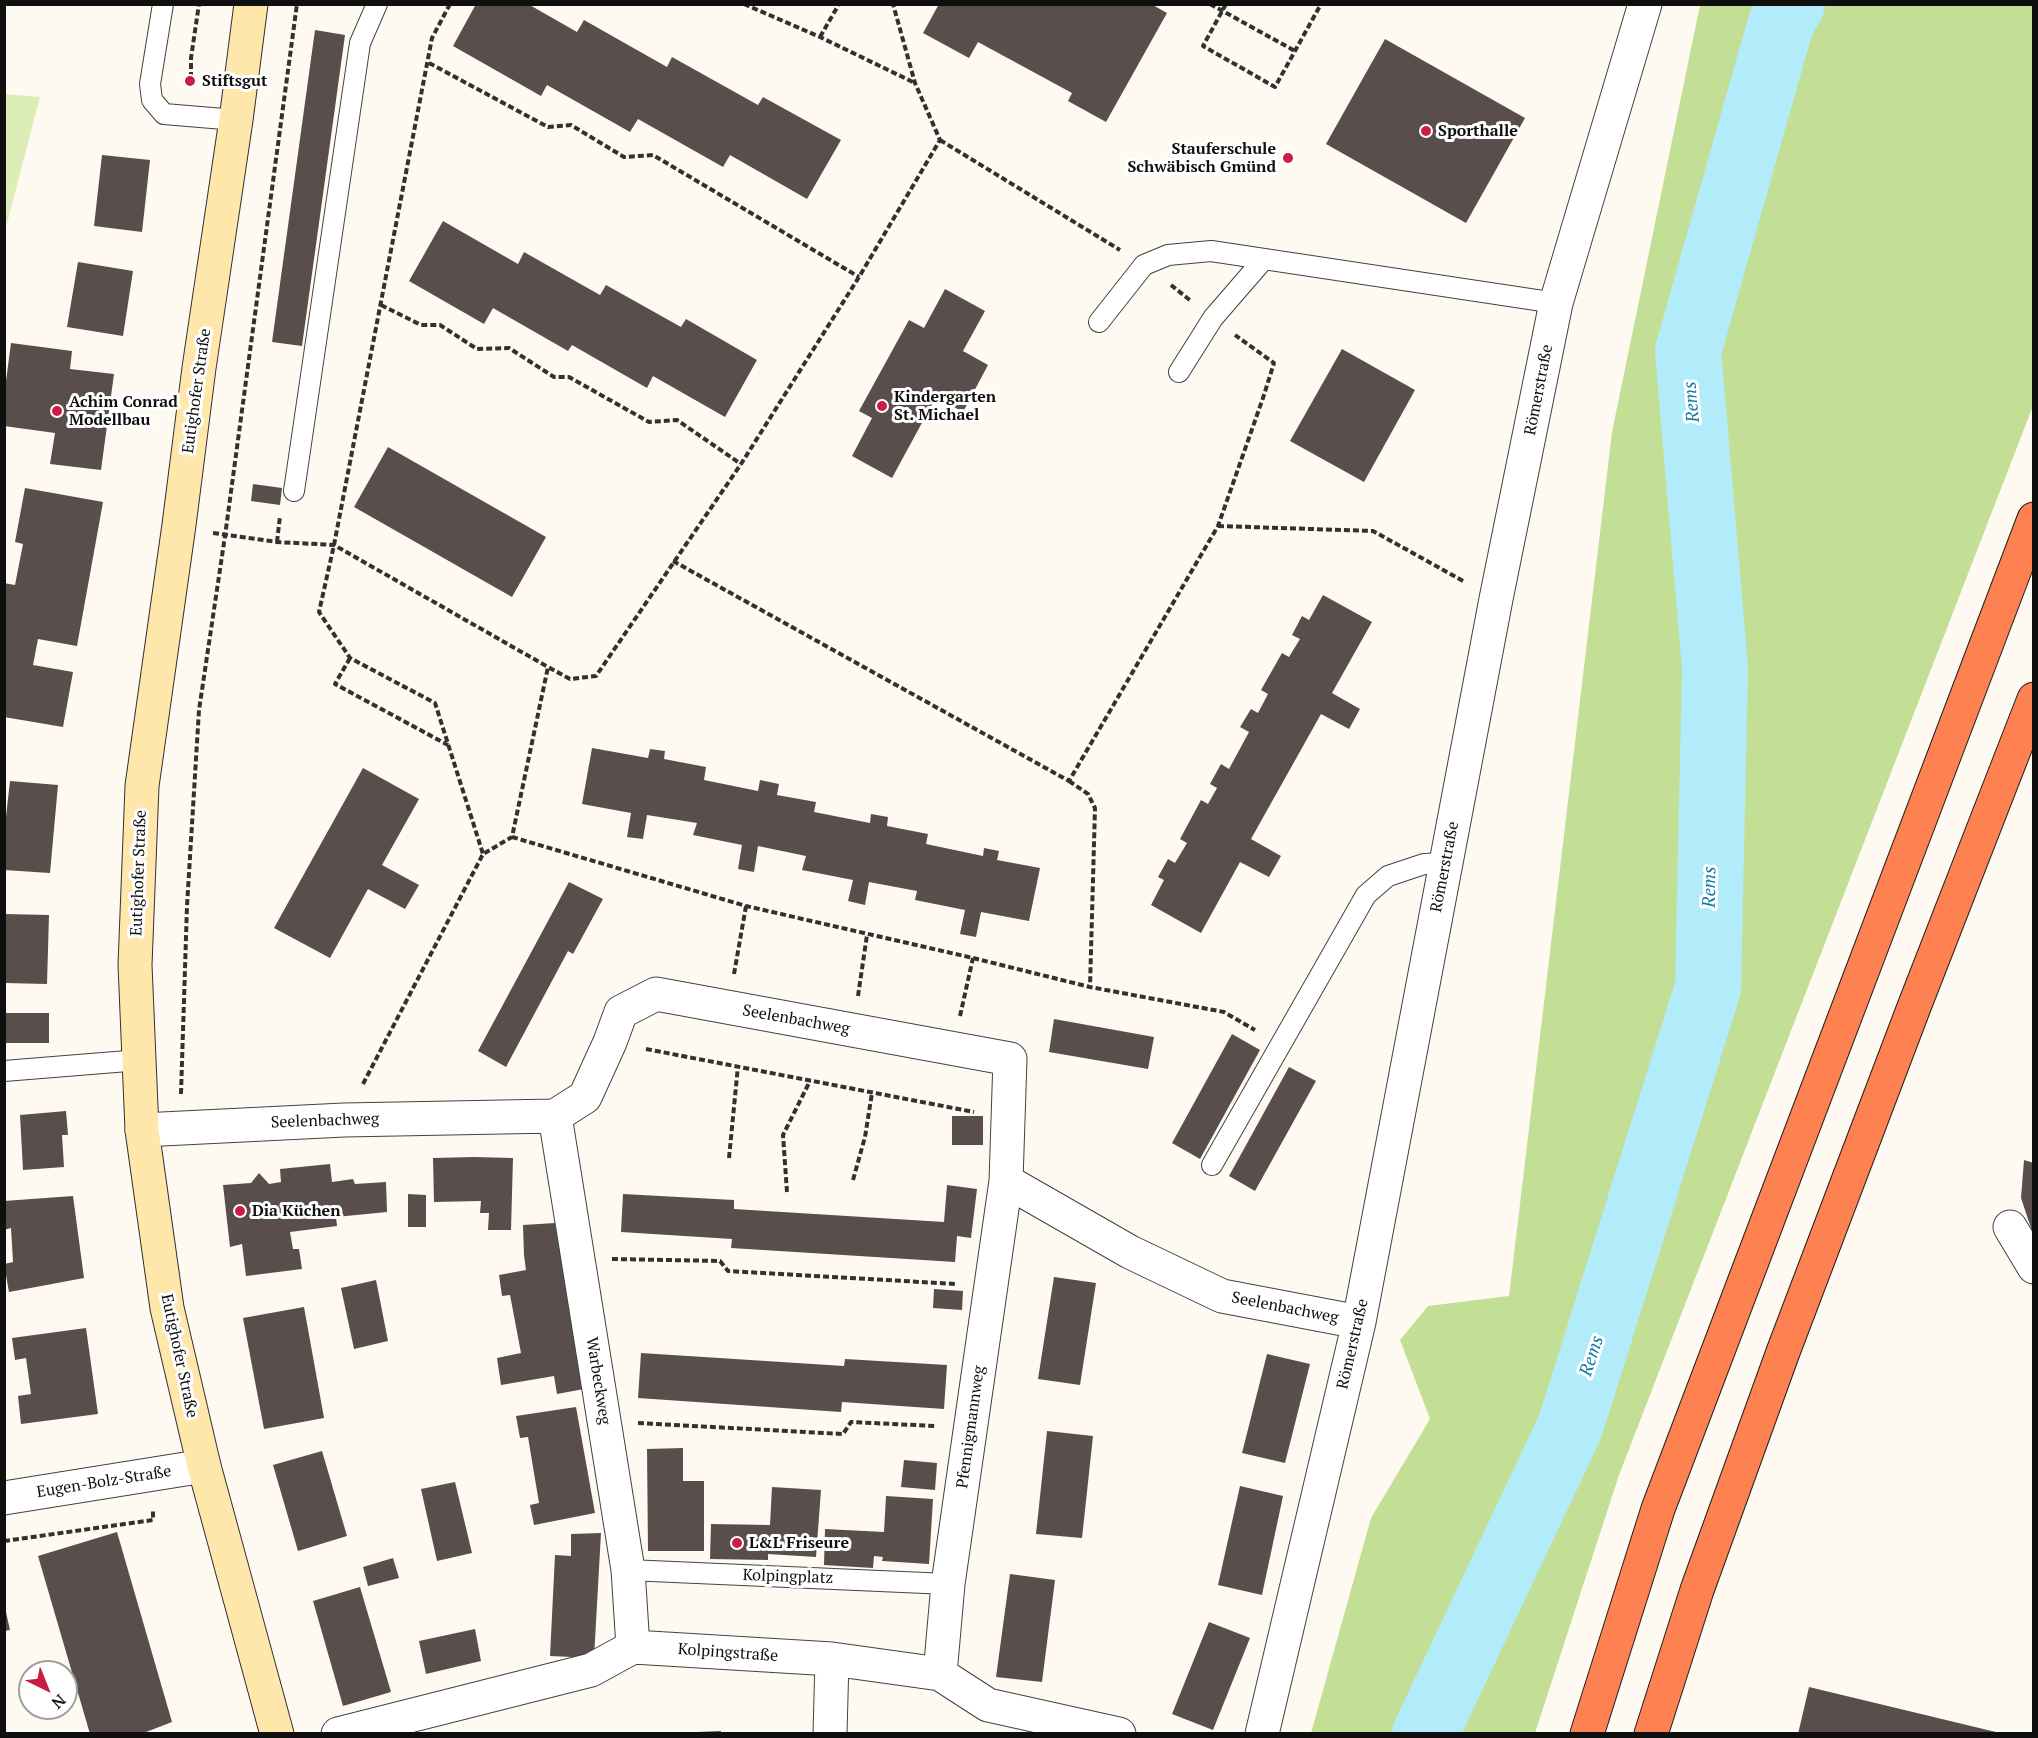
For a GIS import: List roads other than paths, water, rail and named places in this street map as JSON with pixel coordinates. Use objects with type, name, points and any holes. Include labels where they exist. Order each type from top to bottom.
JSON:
[{"type":"highway","points":[[1587,1734],[1658,1509],[2034,519]]},
{"type":"highway","points":[[1651,1734],[1697,1590],[1783,1352],[2034,699]]},
{"type":"street","name":"Eutighofer Straße","points":[[251,4],[142,786],[135,965],[142,1130],[167,1308],[204,1466],[278,1734]]},
{"type":"street","name":"Römerstraße","points":[[1262,1734],[1359,1322],[1496,599],[1556,303],[1645,4]]},
{"type":"street","name":"Seelenbachweg","points":[[142,1130],[344,1120],[555,1116],[585,1097],[621,1012],[656,993],[1010,1059],[1006,1181],[1130,1252],[1222,1296],[1359,1322]]},
{"type":"street","name":"Warbeckweg","points":[[555,1116],[628,1570],[633,1647]]},
{"type":"street","name":"Pfennigmannweg","points":[[940,1674],[948,1584],[1006,1181]]},
{"type":"street","points":[[2010,1227],[2034,1267]]},
{"type":"street","name":"Eugen-Bolz-Straße","points":[[4,1498],[204,1466]]},
{"type":"street","points":[[338,1734],[591,1670],[633,1647]]},
{"type":"street","name":"Kolpingstraße","points":[[633,1647],[832,1659],[940,1674],[988,1705],[1119,1734]]},
{"type":"street","points":[[830,1734],[832,1659]]},
{"type":"lane","points":[[163,4],[150,84],[152,100],[164,114],[236,120]]},
{"type":"lane","points":[[294,491],[360,43],[377,4]]},
{"type":"lane","points":[[1099,322],[1144,265],[1168,255],[1211,251],[1556,303]]},
{"type":"lane","points":[[1179,372],[1213,318],[1264,259]]},
{"type":"lane","points":[[1212,1166],[1366,895],[1388,876],[1424,864],[1446,863]]},
{"type":"lane","points":[[4,1071],[140,1060]]},
{"type":"lane","name":"Kolpingplatz","points":[[628,1570],[948,1584]]},
{"type":"waterway","name":"Rems","points":[[1425,1734],[1570,1427],[1708,988],[1715,668],[1688,351],[1781,23],[1792,4]]},
{"type":"place","name":"Stiftsgut","points":[[190,81]]},
{"type":"place","name":"Sporthalle","points":[[1426,131]]},
{"type":"place","name":"Stauferschule Schwäbisch Gmünd","points":[[1288,158]]},
{"type":"place","name":"Kindergarten St. Michael","points":[[882,406]]},
{"type":"place","name":"Achim Conrad Modellbau","points":[[57,411]]},
{"type":"place","name":"Dia Küchen","points":[[240,1211]]},
{"type":"place","name":"L&L Friseure","points":[[737,1543]]}]
